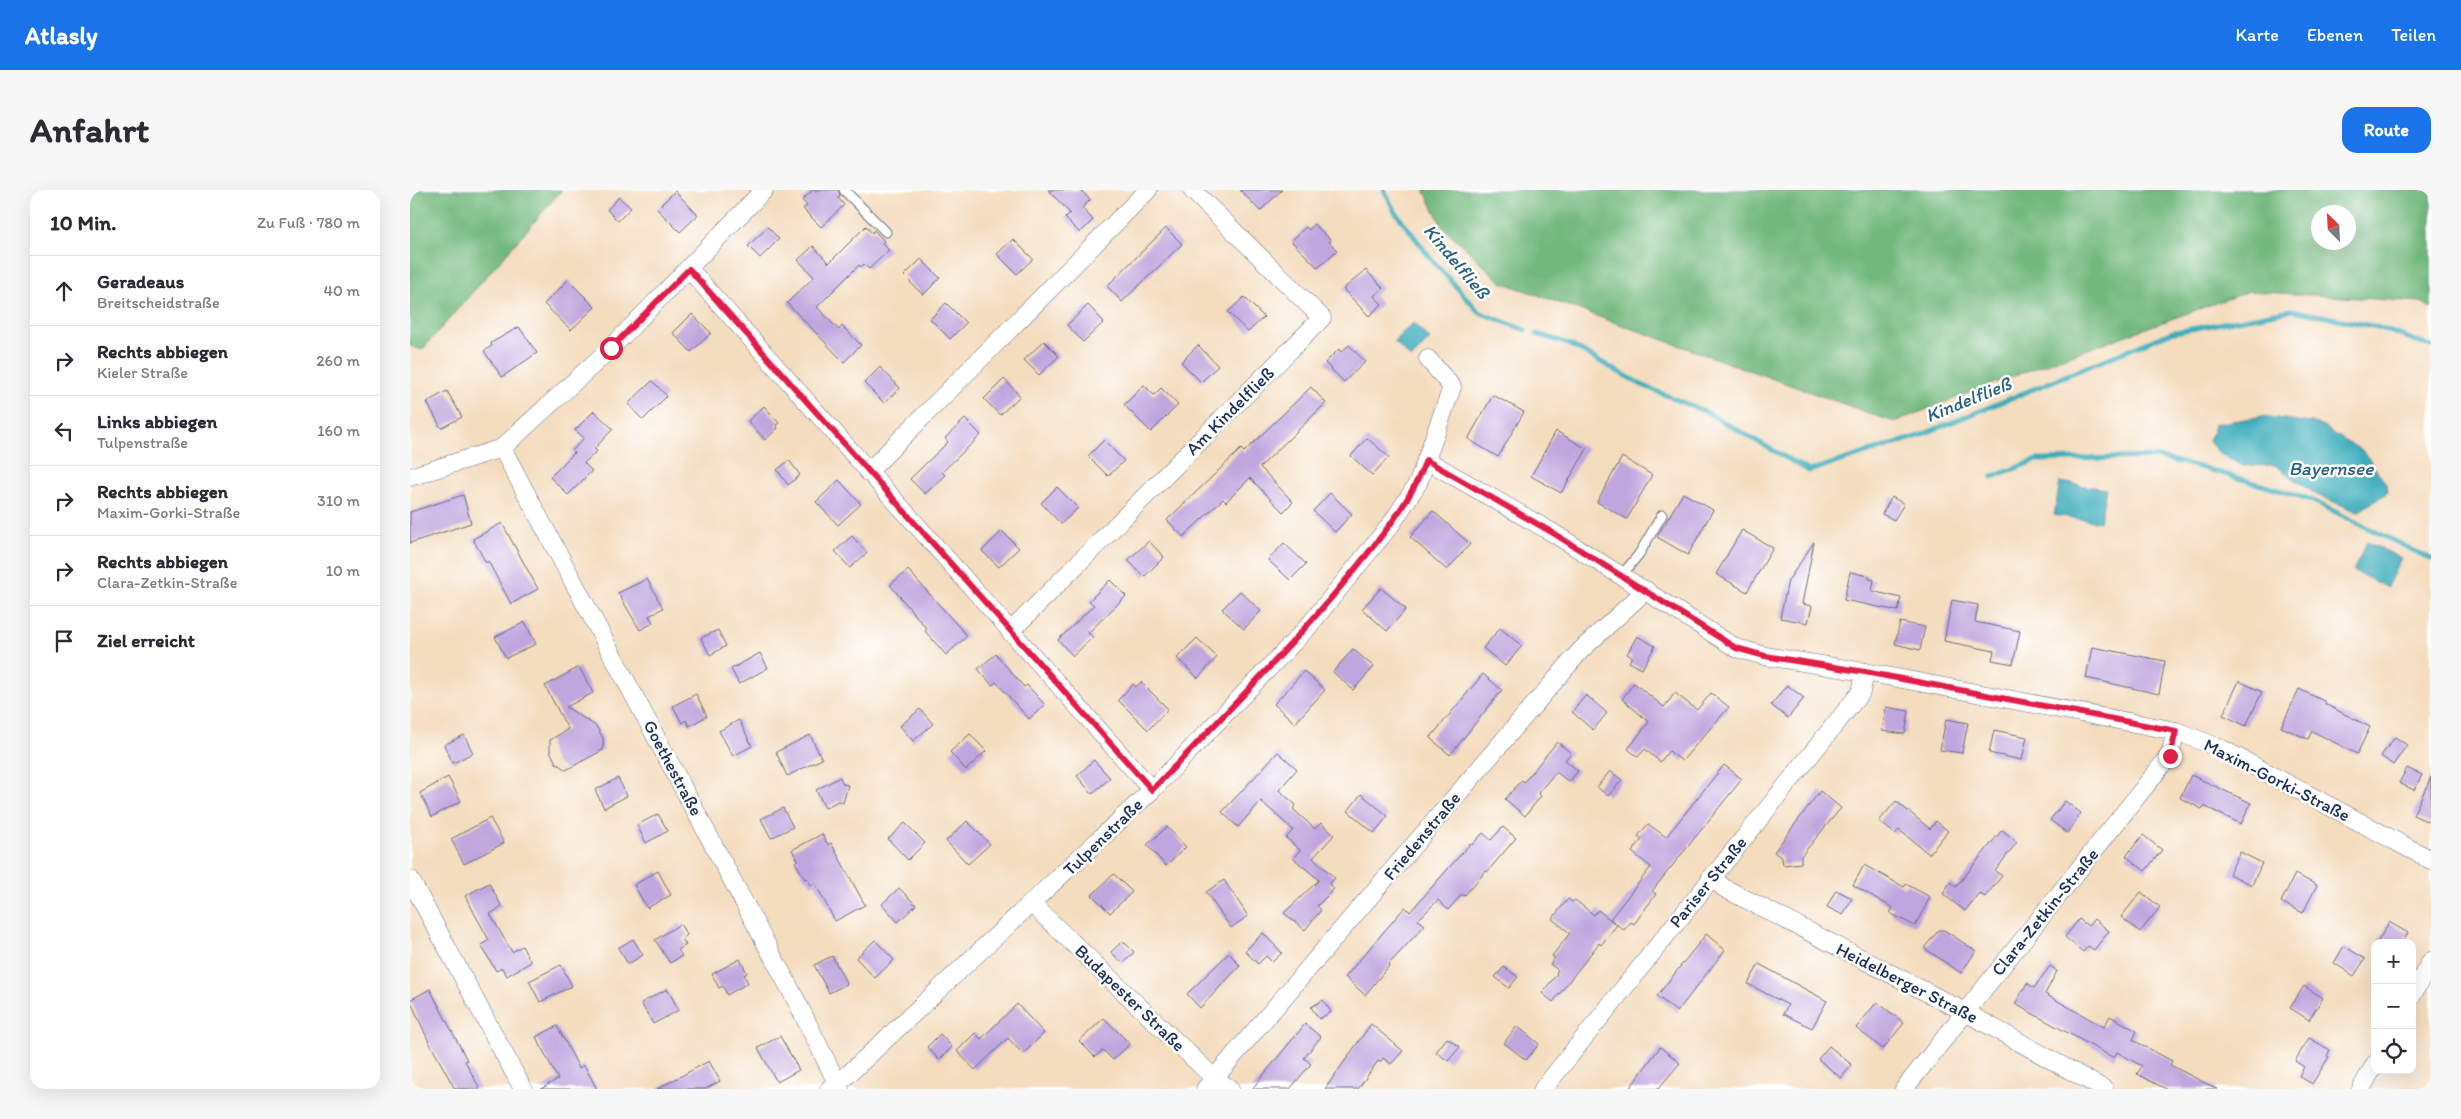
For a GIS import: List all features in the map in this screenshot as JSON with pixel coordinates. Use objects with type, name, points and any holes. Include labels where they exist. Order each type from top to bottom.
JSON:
[{"type":"street","points":[[410,476],[502,448],[611,348],[764,190]]},
{"type":"street","points":[[868,472],[1148,190]]},
{"type":"street","name":"Am Kindelfließ","points":[[1010,632],[1322,318],[1192,190]]},
{"type":"street","points":[[689,269],[1152,790]]},
{"type":"street","name":"Tulpenstraße","points":[[836,1087],[1152,790],[1306,628],[1392,523],[1418,482],[1452,387],[1428,359]]},
{"type":"street","name":"Goethestraße","points":[[502,448],[836,1087]]},
{"type":"street","name":"Maxim-Gorki-Straße","points":[[1426,460],[1622,575],[1736,648],[1765,656],[1865,672],[2176,731],[2222,750],[2431,860]]},
{"type":"street","name":"Friedenstraße","points":[[1216,1086],[1581,650],[1646,590]]},
{"type":"street","name":"Pariser Straße","points":[[1543,1089],[1861,692],[1865,672]]},
{"type":"street","name":"Clara-Zetkin-Straße","points":[[1904,1089],[2170,756],[2176,731]]},
{"type":"street","name":"Heidelberger Straße","points":[[1711,877],[1724,888],[1965,1012],[2104,1089]]},
{"type":"street","points":[[410,879],[523,1089]]},
{"type":"street","name":"Budapester Straße","points":[[1032,904],[1216,1086]]},
{"type":"street","points":[[2416,988],[2431,961]]},
{"type":"street","points":[[2361,1089],[2371,1071]]},
{"type":"lane","points":[[844,190],[886,232]]},
{"type":"lane","points":[[1622,575],[1639,554],[1662,515]]},
{"type":"green space","points":[[410,190],[562,190],[422,350],[410,346]]},
{"type":"green space","points":[[1424,190],[2431,190],[2431,308],[2421,302],[2249,291],[2013,376],[1894,422],[1501,282],[1442,226]]},
{"type":"water","points":[[1413,323],[1430,339],[1411,359],[1394,341]]},
{"type":"water","name":"Bayernsee","points":[[2263,416],[2318,424],[2364,452],[2386,484],[2387,493],[2358,512],[2317,495],[2275,465],[2243,466],[2220,454],[2209,442],[2215,424]]},
{"type":"water","points":[[2060,482],[2106,489],[2100,522],[2054,515]]},
{"type":"water","points":[[2367,542],[2401,558],[2387,587],[2353,571]]},
{"type":"building","points":[[813,190],[838,190],[840,195],[838,198],[844,205],[821,227],[803,209],[807,206],[802,200]]},
{"type":"building","points":[[1048,190],[1081,190],[1090,200],[1082,208],[1093,220],[1080,233],[1065,218],[1070,213]]},
{"type":"building","points":[[1240,190],[1282,190],[1260,211]]},
{"type":"building","points":[[675,191],[698,215],[680,232],[657,209]]},
{"type":"building","points":[[619,197],[631,208],[618,221],[607,210]]},
{"type":"building","points":[[1314,224],[1331,240],[1329,242],[1337,250],[1318,268],[1291,241],[1306,227],[1309,230]]},
{"type":"building","points":[[866,226],[872,233],[874,230],[889,250],[869,269],[864,264],[861,267],[859,265],[817,307],[839,330],[842,326],[861,345],[844,362],[787,303],[814,277],[798,260],[813,246],[829,263]]},
{"type":"building","points":[[768,227],[779,239],[760,258],[748,246]]},
{"type":"building","points":[[1166,228],[1182,244],[1122,302],[1107,286]]},
{"type":"building","points":[[1013,239],[1033,259],[1017,274],[997,254]]},
{"type":"building","points":[[921,259],[940,278],[923,295],[904,276]]},
{"type":"building","points":[[1366,270],[1383,288],[1374,296],[1382,304],[1369,316],[1343,289]]},
{"type":"building","points":[[568,280],[595,307],[571,330],[544,304]]},
{"type":"building","points":[[1244,297],[1264,317],[1248,332],[1228,312]]},
{"type":"building","points":[[946,303],[966,323],[950,339],[930,319]]},
{"type":"building","points":[[1088,305],[1104,322],[1083,342],[1067,325]]},
{"type":"building","points":[[692,314],[711,333],[691,352],[673,333]]},
{"type":"building","points":[[519,327],[537,353],[502,377],[484,351],[492,346],[491,343]]},
{"type":"building","points":[[1044,341],[1059,356],[1039,375],[1024,360]]},
{"type":"building","points":[[1198,345],[1218,366],[1201,382],[1181,362]]},
{"type":"building","points":[[1349,345],[1365,362],[1344,382],[1325,363],[1339,349],[1341,352]]},
{"type":"building","points":[[880,367],[900,388],[884,403],[864,383]]},
{"type":"building","points":[[1004,379],[1020,396],[1000,415],[984,399]]},
{"type":"building","points":[[652,381],[667,396],[643,420],[628,404]]},
{"type":"building","points":[[1144,385],[1154,395],[1161,388],[1178,405],[1151,432],[1124,405]]},
{"type":"building","points":[[1311,387],[1326,403],[1260,467],[1293,502],[1283,512],[1250,478],[1226,502],[1223,499],[1183,537],[1167,520],[1241,449],[1244,452]]},
{"type":"building","points":[[447,391],[462,417],[441,428],[427,402]]},
{"type":"building","points":[[1493,395],[1524,412],[1498,457],[1468,439]]},
{"type":"building","points":[[764,406],[779,423],[776,425],[778,428],[765,440],[748,421]]},
{"type":"building","points":[[594,411],[613,429],[594,449],[597,451],[584,463],[592,471],[568,495],[550,477],[574,453],[572,451],[584,438],[575,430]]},
{"type":"building","points":[[965,419],[981,435],[942,472],[945,475],[925,494],[910,479],[948,442],[945,438]]},
{"type":"building","points":[[1556,431],[1587,449],[1561,493],[1531,476]]},
{"type":"building","points":[[1367,438],[1389,457],[1372,475],[1351,456]]},
{"type":"building","points":[[1104,440],[1124,461],[1108,476],[1088,456]]},
{"type":"building","points":[[1622,457],[1652,475],[1627,519],[1597,502]]},
{"type":"building","points":[[789,460],[800,475],[788,485],[777,470]]},
{"type":"building","points":[[839,480],[861,504],[838,525],[816,502]]},
{"type":"building","points":[[1057,487],[1078,508],[1061,524],[1041,503]]},
{"type":"building","points":[[1330,493],[1352,514],[1335,532],[1313,511]]},
{"type":"building","points":[[1683,493],[1713,510],[1688,555],[1657,537]]},
{"type":"building","points":[[463,495],[471,523],[410,543],[410,512]]},
{"type":"building","points":[[1892,497],[1904,504],[1894,520],[1882,514]]},
{"type":"building","points":[[1433,511],[1470,544],[1447,570],[1410,537]]},
{"type":"building","points":[[502,523],[538,589],[511,604],[488,561],[486,563],[473,539]]},
{"type":"building","points":[[1742,530],[1773,548],[1747,592],[1716,574]]},
{"type":"building","points":[[1002,531],[1019,548],[999,567],[982,551]]},
{"type":"building","points":[[852,536],[867,553],[850,568],[835,551]]},
{"type":"building","points":[[1149,541],[1164,557],[1144,577],[1128,560]]},
{"type":"building","points":[[1814,542],[1802,604],[1812,606],[1808,623],[1780,618],[1788,581]]},
{"type":"building","points":[[1284,543],[1306,564],[1290,580],[1268,560]]},
{"type":"building","points":[[908,570],[967,636],[946,655],[890,585]]},
{"type":"building","points":[[1850,572],[1869,576],[1869,579],[1874,580],[1872,591],[1901,598],[1898,611],[1844,600]]},
{"type":"building","points":[[647,579],[663,608],[649,616],[653,623],[640,630],[618,593]]},
{"type":"building","points":[[1110,580],[1126,596],[1088,633],[1093,637],[1073,656],[1058,640],[1094,605],[1089,601]]},
{"type":"building","points":[[1381,588],[1406,609],[1387,631],[1362,609]]},
{"type":"building","points":[[1240,591],[1261,611],[1244,629],[1222,609]]},
{"type":"building","points":[[1952,600],[1978,605],[1975,622],[2020,631],[2013,664],[1992,660],[1994,651],[1944,641]]},
{"type":"building","points":[[525,622],[536,644],[506,658],[495,637]]},
{"type":"building","points":[[1900,622],[1925,627],[1920,650],[1895,644]]},
{"type":"building","points":[[1500,628],[1522,646],[1505,666],[1483,648]]},
{"type":"building","points":[[718,630],[726,646],[710,655],[701,638]]},
{"type":"building","points":[[1637,636],[1655,646],[1642,669],[1629,662],[1632,657],[1627,654]]},
{"type":"building","points":[[1197,638],[1217,657],[1198,678],[1177,658]]},
{"type":"building","points":[[2092,647],[2165,661],[2159,694],[2086,678]]},
{"type":"building","points":[[1353,649],[1374,667],[1353,690],[1333,672]]},
{"type":"building","points":[[760,653],[768,668],[739,684],[731,669]]},
{"type":"building","points":[[996,654],[1024,687],[1027,685],[1045,705],[1029,719],[996,682],[992,685],[978,669]]},
{"type":"building","points":[[579,667],[593,693],[566,707],[596,726],[603,738],[603,750],[566,770],[556,763],[550,751],[550,740],[568,729],[545,686]]},
{"type":"building","points":[[1304,671],[1325,690],[1295,723],[1274,704]]},
{"type":"building","points":[[1483,674],[1502,690],[1450,755],[1430,738]]},
{"type":"building","points":[[2239,681],[2262,692],[2246,726],[2223,715]]},
{"type":"building","points":[[1141,682],[1168,709],[1148,730],[1118,700],[1133,684],[1136,687]]},
{"type":"building","points":[[1634,683],[1664,707],[1675,693],[1697,710],[1711,693],[1729,707],[1682,761],[1669,751],[1660,762],[1645,749],[1638,757],[1628,749],[1649,722],[1622,699]]},
{"type":"building","points":[[1787,685],[1804,698],[1788,718],[1771,705]]},
{"type":"building","points":[[2299,689],[2370,727],[2357,754],[2312,731],[2308,739],[2281,727]]},
{"type":"building","points":[[696,694],[707,716],[689,726],[686,720],[682,723],[673,706]]},
{"type":"building","points":[[1586,695],[1607,713],[1593,730],[1572,712]]},
{"type":"building","points":[[1886,707],[1909,711],[1905,734],[1882,731]]},
{"type":"building","points":[[920,709],[933,724],[913,741],[900,726]]},
{"type":"building","points":[[1946,719],[1968,723],[1962,753],[1940,750]]},
{"type":"building","points":[[739,720],[752,746],[733,756],[719,731]]},
{"type":"building","points":[[1994,730],[2027,737],[2022,760],[1989,753]]},
{"type":"building","points":[[970,734],[986,751],[966,770],[950,752]]},
{"type":"building","points":[[464,735],[473,753],[453,763],[444,745]]},
{"type":"building","points":[[810,735],[822,759],[787,776],[776,752]]},
{"type":"building","points":[[2395,737],[2407,745],[2393,765],[2381,756]]},
{"type":"building","points":[[1557,742],[1571,753],[1565,760],[1578,771],[1569,782],[1556,772],[1538,793],[1541,796],[1525,816],[1505,799],[1522,780],[1524,782]]},
{"type":"building","points":[[1278,752],[1297,769],[1279,790],[1296,805],[1293,809],[1315,829],[1321,823],[1334,835],[1313,858],[1335,878],[1329,884],[1334,889],[1317,906],[1321,910],[1305,930],[1284,913],[1319,880],[1293,858],[1300,850],[1286,838],[1293,830],[1261,801],[1238,827],[1222,812]]},
{"type":"building","points":[[1094,760],[1110,778],[1092,794],[1077,776]]},
{"type":"building","points":[[1724,765],[1742,779],[1652,891],[1656,894],[1634,924],[1631,922],[1624,930],[1610,919],[1651,867],[1632,852],[1642,839],[1638,836],[1648,824],[1666,837]]},
{"type":"building","points":[[2407,768],[2422,775],[2414,790],[2399,783]]},
{"type":"building","points":[[1610,771],[1622,780],[1608,796],[1597,787]]},
{"type":"building","points":[[2191,775],[2251,803],[2241,824],[2204,806],[2202,809],[2180,798]]},
{"type":"building","points":[[448,777],[461,801],[432,817],[420,793]]},
{"type":"building","points":[[840,777],[843,784],[848,785],[843,803],[838,801],[825,808],[816,790]]},
{"type":"building","points":[[2431,777],[2431,823],[2413,815]]},
{"type":"building","points":[[618,778],[627,796],[604,808],[595,790]]},
{"type":"building","points":[[1820,791],[1841,808],[1801,856],[1801,863],[1783,865],[1782,858],[1774,852]]},
{"type":"building","points":[[1361,794],[1388,816],[1374,833],[1348,811]]},
{"type":"building","points":[[1896,801],[1930,829],[1936,821],[1948,831],[1929,854],[1899,830],[1895,834],[1879,821]]},
{"type":"building","points":[[2065,801],[2081,813],[2067,833],[2050,820]]},
{"type":"building","points":[[783,808],[793,827],[771,838],[761,819]]},
{"type":"building","points":[[658,814],[668,831],[646,843],[637,825]]},
{"type":"building","points":[[490,818],[504,843],[464,864],[451,839]]},
{"type":"building","points":[[967,821],[990,844],[968,864],[946,841]]},
{"type":"building","points":[[905,823],[925,843],[908,860],[888,839]]},
{"type":"building","points":[[1167,827],[1186,847],[1166,866],[1147,845]]},
{"type":"building","points":[[1503,827],[1516,838],[1487,872],[1464,896],[1462,894],[1448,910],[1438,900],[1418,920],[1425,925],[1388,965],[1365,995],[1345,977],[1405,907],[1410,912],[1470,844],[1472,845],[1483,833],[1491,840]]},
{"type":"building","points":[[2002,830],[2017,842],[1995,871],[2002,876],[1985,897],[1979,893],[1965,911],[1943,894],[1950,882],[1956,887]]},
{"type":"building","points":[[822,834],[828,845],[831,843],[865,905],[835,921],[815,883],[811,885],[807,878],[805,879],[795,862],[798,860],[792,850]]},
{"type":"building","points":[[2143,835],[2162,850],[2145,871],[2126,856]]},
{"type":"building","points":[[2240,852],[2262,863],[2252,885],[2229,874]]},
{"type":"building","points":[[1864,865],[1904,887],[1906,884],[1930,897],[1915,926],[1890,913],[1893,908],[1853,885]]},
{"type":"building","points":[[658,871],[671,895],[647,908],[634,885]]},
{"type":"building","points":[[1114,874],[1132,892],[1110,913],[1092,895]]},
{"type":"building","points":[[2295,874],[2317,885],[2303,913],[2281,902]]},
{"type":"building","points":[[1224,880],[1248,916],[1231,928],[1206,892]]},
{"type":"building","points":[[489,883],[502,907],[490,914],[512,952],[522,946],[531,962],[507,976],[502,968],[496,971],[481,945],[489,940],[465,896]]},
{"type":"building","points":[[899,888],[916,905],[898,922],[882,904]]},
{"type":"building","points":[[1836,890],[1852,898],[1843,915],[1827,907]]},
{"type":"building","points":[[2141,892],[2160,907],[2140,932],[2121,917]]},
{"type":"building","points":[[1568,899],[1572,902],[1575,900],[1594,915],[1598,910],[1617,925],[1601,945],[1599,943],[1553,1002],[1542,993],[1557,974],[1558,970],[1550,964],[1555,958],[1552,956],[1570,933],[1552,919]]},
{"type":"building","points":[[2079,919],[2088,926],[2094,919],[2109,931],[2094,950],[2088,946],[2083,952],[2065,937]]},
{"type":"building","points":[[2389,922],[2408,933],[2404,939],[2379,939]]},
{"type":"building","points":[[680,924],[687,935],[682,939],[686,945],[678,950],[682,956],[670,963],[655,940]]},
{"type":"building","points":[[1939,930],[1944,930],[1976,951],[1961,973],[1924,948]]},
{"type":"building","points":[[1263,933],[1282,953],[1272,962],[1266,956],[1258,964],[1245,951]]},
{"type":"building","points":[[1706,934],[1725,950],[1677,1012],[1657,996]]},
{"type":"building","points":[[633,939],[643,955],[628,964],[618,948]]},
{"type":"building","points":[[875,940],[894,960],[875,978],[856,958]]},
{"type":"building","points":[[1123,941],[1134,952],[1123,964],[1111,952]]},
{"type":"building","points":[[2344,946],[2365,959],[2354,976],[2334,963]]},
{"type":"building","points":[[1229,953],[1240,966],[1200,1008],[1187,994]]},
{"type":"building","points":[[832,956],[847,984],[829,993],[814,965]]},
{"type":"building","points":[[740,959],[747,973],[744,975],[748,983],[727,995],[723,986],[719,988],[712,974]]},
{"type":"building","points":[[1759,964],[1827,1001],[1812,1028],[1783,1014],[1788,1005],[1748,984]]},
{"type":"building","points":[[561,965],[572,986],[540,1002],[529,981]]},
{"type":"building","points":[[2050,966],[2057,971],[2045,994],[2104,1027],[2110,1016],[2137,1031],[2133,1040],[2172,1061],[2170,1065],[2217,1089],[2166,1089],[2137,1074],[2142,1066],[2117,1052],[2114,1058],[2015,1004],[2027,983],[2034,988]]},
{"type":"building","points":[[1504,967],[1518,977],[1509,988],[1495,977]]},
{"type":"building","points":[[2304,986],[2323,998],[2309,1020],[2290,1008]]},
{"type":"building","points":[[430,989],[480,1089],[455,1089],[429,1042],[410,1000]]},
{"type":"building","points":[[667,989],[679,1010],[653,1024],[641,1003]]},
{"type":"building","points":[[1323,1000],[1331,1012],[1319,1019],[1311,1007]]},
{"type":"building","points":[[1877,1002],[1904,1023],[1883,1049],[1856,1028]]},
{"type":"building","points":[[1017,1004],[1044,1033],[1023,1054],[1008,1038],[975,1070],[957,1051],[975,1033],[981,1039]]},
{"type":"building","points":[[1104,1018],[1130,1044],[1113,1060],[1103,1050],[1095,1057],[1079,1041]]},
{"type":"building","points":[[1305,1024],[1321,1037],[1304,1058],[1311,1064],[1290,1089],[1252,1089]]},
{"type":"building","points":[[1371,1024],[1403,1051],[1391,1064],[1383,1058],[1380,1062],[1378,1061],[1358,1089],[1325,1089]]},
{"type":"building","points":[[557,1026],[579,1068],[584,1065],[597,1089],[541,1089],[558,1079],[536,1037]]},
{"type":"building","points":[[1517,1026],[1539,1044],[1526,1060],[1504,1043]]},
{"type":"building","points":[[940,1034],[952,1047],[939,1060],[927,1047]]},
{"type":"building","points":[[780,1036],[799,1070],[777,1082],[758,1048]]},
{"type":"building","points":[[1447,1038],[1460,1047],[1448,1061],[1436,1052]]},
{"type":"building","points":[[2309,1038],[2330,1050],[2327,1056],[2329,1057],[2312,1084],[2299,1076],[2304,1067],[2295,1061]]},
{"type":"building","points":[[1829,1046],[1852,1065],[1841,1078],[1818,1059]]},
{"type":"building","points":[[1660,1047],[1680,1063],[1658,1089],[1629,1089]]},
{"type":"building","points":[[709,1061],[720,1081],[705,1089],[657,1089]]},
{"type":"waterway","name":"Kindelfließ","points":[[1384,190],[1394,210],[1432,260],[1479,312],[1525,330]]},
{"type":"waterway","name":"Kindelfließ","points":[[1537,334],[1569,344],[1642,385],[1708,413],[1809,471],[1916,437],[2170,333],[2291,310],[2377,327],[2431,346]]},
{"type":"waterway","name":"Kindelfließ","points":[[1992,477],[2037,460],[2156,457],[2204,468],[2309,499],[2431,559]]},
{"type":"route","points":[[611,348],[689,269],[1152,790],[1306,628],[1392,523],[1418,482],[1426,460],[1553,533],[1736,648],[1765,656],[1865,672],[2176,731],[2170,756]]}]
